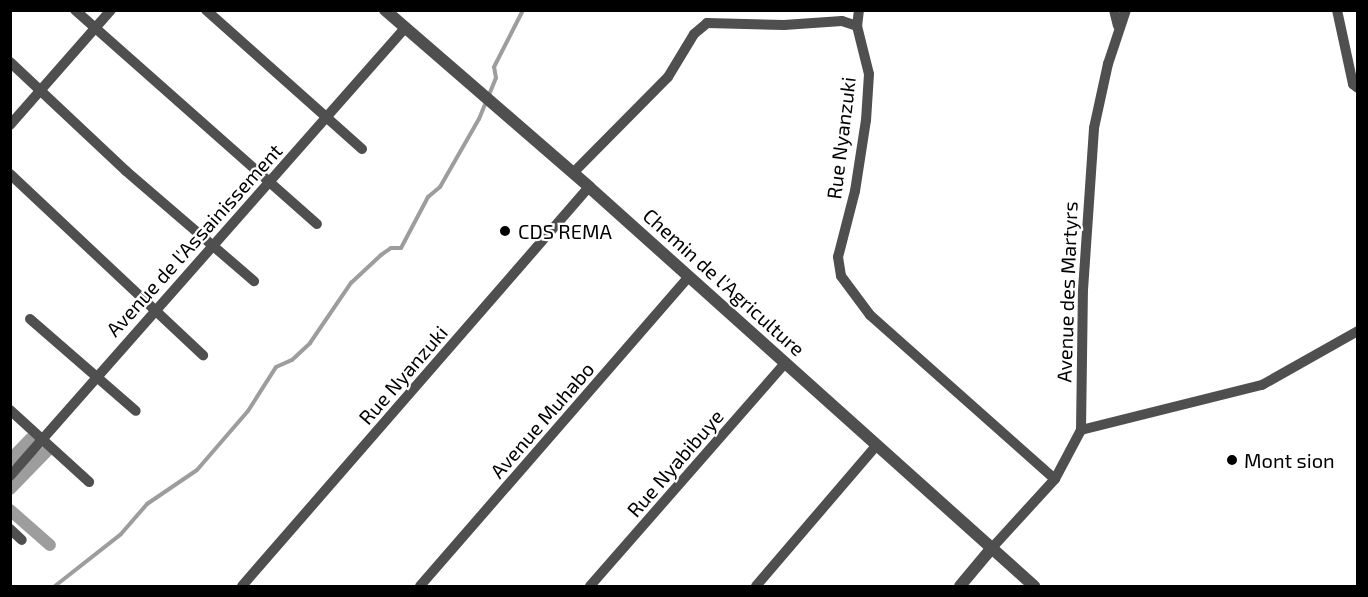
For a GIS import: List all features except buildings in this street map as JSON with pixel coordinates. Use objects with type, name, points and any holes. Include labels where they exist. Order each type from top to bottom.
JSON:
[{"type":"street","points":[[75,10],[317,224]]},
{"type":"street","points":[[10,125],[111,10]]},
{"type":"street","points":[[206,10],[362,149]]},
{"type":"street","name":"Chemin de l'Agriculture","points":[[385,10],[573,172],[1034,586]]},
{"type":"street","name":"Rue Nyanzuki","points":[[859,10],[858,26],[869,74],[866,120],[855,191],[838,257],[841,276],[870,315],[1055,479]]},
{"type":"street","points":[[1114,10],[1118,26]]},
{"type":"street","name":"Avenue des Martyrs","points":[[991,549],[1055,479],[1081,430],[1083,290],[1094,128],[1118,26],[1126,10]]},
{"type":"street","points":[[1337,10],[1353,84],[1358,88]]},
{"type":"street","points":[[573,172],[668,77],[694,34],[707,23],[784,26],[842,21],[858,26]]},
{"type":"street","name":"Avenue de l'Assainissement","points":[[10,476],[43,441],[212,244],[270,182],[405,28]]},
{"type":"street","points":[[10,62],[40,93],[254,281]]},
{"type":"street","points":[[10,174],[203,355]]},
{"type":"street","name":"Rue Nyanzuki","points":[[242,586],[589,187]]},
{"type":"street","name":"Avenue Muhabo","points":[[420,586],[689,277]]},
{"type":"street","points":[[30,319],[136,411]]},
{"type":"street","points":[[1081,430],[1262,385],[1358,331]]},
{"type":"street","name":"Rue Nyabibuye","points":[[591,586],[785,363]]},
{"type":"street","points":[[10,410],[89,483]]},
{"type":"street","points":[[756,586],[877,445]]},
{"type":"street","points":[[10,529],[22,540]]},
{"type":"street","points":[[960,586],[991,549]]},
{"type":"waterway","points":[[55,586],[121,534],[147,504],[197,470],[248,411],[276,367],[292,360],[310,343],[351,283],[381,255],[391,248],[401,248],[428,197],[440,187],[479,119],[496,78],[494,67],[523,10]]},
{"type":"waterway","points":[[10,460],[31,438]]},
{"type":"waterway","points":[[10,489],[49,449]]},
{"type":"waterway","points":[[10,510],[50,545]]},
{"type":"place","name":"CDS REMA","points":[[505,231]]},
{"type":"place","name":"Mont sion","points":[[1232,460]]}]
